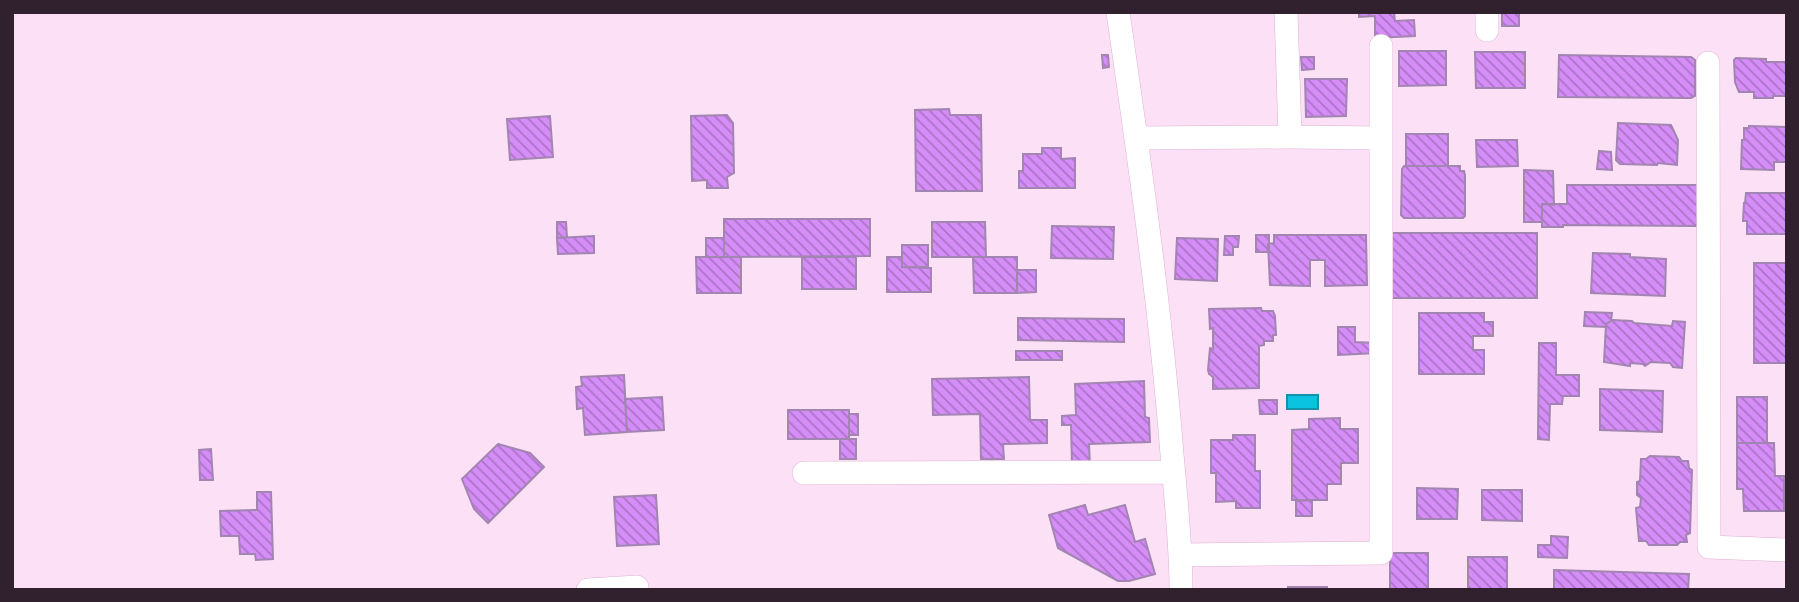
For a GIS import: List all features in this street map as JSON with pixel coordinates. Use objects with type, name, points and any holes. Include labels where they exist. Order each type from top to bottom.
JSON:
[{"type":"street","points":[[1118,12],[1165,364],[1181,555],[1181,590]]},
{"type":"street","points":[[1286,12],[1290,137]]},
{"type":"street","points":[[1181,555],[1381,552],[1381,46]]},
{"type":"street","points":[[1708,63],[1709,547],[1787,550]]},
{"type":"street","points":[[1136,138],[1381,138]]},
{"type":"street","points":[[804,472],[1173,472]]},
{"type":"street","points":[[588,590],[637,587]]},
{"type":"water","points":[[1287,395],[1318,395],[1318,409],[1287,409]]},
{"type":"building","points":[[1359,12],[1394,12],[1395,21],[1414,20],[1415,36],[1375,38],[1375,16],[1359,17]]},
{"type":"building","points":[[1502,12],[1519,12],[1519,26],[1502,26]]},
{"type":"building","points":[[1399,51],[1446,51],[1446,85],[1399,86]]},
{"type":"building","points":[[1475,52],[1525,52],[1525,88],[1476,88]]},
{"type":"building","points":[[1102,55],[1108,55],[1109,67],[1103,68]]},
{"type":"building","points":[[1559,55],[1691,57],[1695,60],[1695,96],[1558,97]]},
{"type":"building","points":[[1301,57],[1314,57],[1314,69],[1302,70]]},
{"type":"building","points":[[1736,58],[1787,62],[1787,96],[1754,98],[1754,92],[1739,92],[1735,82]]},
{"type":"building","points":[[1305,79],[1347,79],[1346,116],[1306,117]]},
{"type":"building","points":[[949,109],[950,115],[981,115],[982,191],[916,191],[915,110]]},
{"type":"building","points":[[727,115],[733,123],[734,173],[727,177],[728,188],[707,188],[707,180],[692,181],[691,116]]},
{"type":"building","points":[[550,116],[553,157],[510,160],[507,119]]},
{"type":"building","points":[[1618,123],[1671,125],[1678,140],[1677,165],[1620,164],[1616,160]]},
{"type":"building","points":[[1787,127],[1787,162],[1774,162],[1774,170],[1741,169],[1744,128]]},
{"type":"building","points":[[1406,134],[1448,134],[1448,166],[1406,166]]},
{"type":"building","points":[[1476,140],[1517,140],[1518,166],[1477,167]]},
{"type":"building","points":[[1042,148],[1061,148],[1061,159],[1075,158],[1075,188],[1019,188],[1023,154],[1042,154]]},
{"type":"building","points":[[1599,151],[1611,152],[1612,170],[1597,169]]},
{"type":"building","points":[[1404,166],[1460,166],[1460,171],[1464,171],[1465,175],[1465,216],[1404,218],[1401,215]]},
{"type":"building","points":[[1524,170],[1553,171],[1554,205],[1542,204],[1542,222],[1524,222]]},
{"type":"building","points":[[1567,185],[1701,185],[1697,226],[1542,227],[1542,204],[1567,204]]},
{"type":"building","points":[[1746,193],[1787,193],[1787,234],[1747,234],[1747,221],[1743,221]]},
{"type":"building","points":[[724,219],[870,219],[870,256],[724,257]]},
{"type":"building","points":[[557,222],[566,222],[567,237],[557,238]]},
{"type":"building","points":[[932,222],[985,222],[986,257],[932,257]]},
{"type":"building","points":[[1052,226],[1114,227],[1113,259],[1051,258]]},
{"type":"building","points":[[1390,233],[1537,233],[1537,298],[1391,298]]},
{"type":"building","points":[[1256,235],[1269,235],[1269,252],[1256,252]]},
{"type":"building","points":[[1274,235],[1366,235],[1367,285],[1325,286],[1325,260],[1310,260],[1310,286],[1270,285],[1268,244],[1274,243]]},
{"type":"building","points":[[594,236],[594,253],[558,254],[557,238]]},
{"type":"building","points":[[1225,236],[1239,236],[1238,247],[1233,247],[1233,255],[1224,255]]},
{"type":"building","points":[[706,238],[724,238],[724,257],[706,257]]},
{"type":"building","points":[[1177,238],[1218,239],[1217,281],[1175,279]]},
{"type":"building","points":[[902,245],[928,245],[928,267],[902,267]]},
{"type":"building","points":[[1593,253],[1666,259],[1665,296],[1591,293]]},
{"type":"building","points":[[696,257],[741,257],[741,293],[697,293]]},
{"type":"building","points":[[802,257],[856,257],[856,289],[802,289]]},
{"type":"building","points":[[887,257],[902,257],[902,267],[931,268],[931,292],[887,292]]},
{"type":"building","points":[[973,257],[1017,257],[1017,293],[974,293]]},
{"type":"building","points":[[1754,263],[1787,263],[1787,363],[1754,363]]},
{"type":"building","points":[[1017,270],[1036,270],[1036,292],[1017,293]]},
{"type":"building","points":[[1261,308],[1262,311],[1273,311],[1276,335],[1273,335],[1273,341],[1264,341],[1264,345],[1259,346],[1259,388],[1213,389],[1213,377],[1208,370],[1210,348],[1213,349],[1209,309]]},
{"type":"building","points":[[1585,312],[1612,313],[1611,321],[1606,327],[1584,326]]},
{"type":"building","points":[[1419,313],[1484,313],[1484,322],[1493,322],[1493,336],[1473,336],[1473,350],[1484,350],[1484,374],[1419,374]]},
{"type":"building","points":[[1018,318],[1124,319],[1124,342],[1018,340]]},
{"type":"building","points":[[1613,320],[1672,326],[1673,321],[1685,322],[1682,368],[1673,367],[1670,363],[1651,362],[1645,366],[1630,363],[1630,366],[1604,362],[1606,324]]},
{"type":"building","points":[[1338,327],[1355,327],[1355,342],[1377,343],[1377,353],[1338,355]]},
{"type":"building","points":[[1539,343],[1556,343],[1556,375],[1579,375],[1579,396],[1563,396],[1562,404],[1550,404],[1549,440],[1538,439]]},
{"type":"building","points":[[1016,351],[1062,351],[1062,360],[1016,360]]},
{"type":"building","points":[[624,375],[627,432],[585,435],[583,408],[577,409],[576,387],[582,386],[581,377]]},
{"type":"building","points":[[1029,377],[1030,420],[1047,420],[1047,443],[1003,444],[1004,459],[981,459],[980,414],[933,415],[932,379]]},
{"type":"building","points":[[1144,381],[1145,417],[1149,418],[1150,442],[1089,444],[1090,466],[1072,464],[1071,425],[1062,425],[1062,416],[1076,415],[1075,384]]},
{"type":"building","points":[[1600,389],[1663,391],[1662,432],[1600,430]]},
{"type":"building","points":[[662,397],[664,430],[627,432],[625,399]]},
{"type":"building","points":[[1737,397],[1767,397],[1767,443],[1737,443]]},
{"type":"building","points":[[1259,400],[1277,400],[1277,414],[1260,414]]},
{"type":"building","points":[[788,410],[849,410],[849,439],[788,439]]},
{"type":"building","points":[[849,414],[858,414],[858,435],[849,435]]},
{"type":"building","points":[[1340,418],[1340,429],[1358,429],[1358,463],[1341,463],[1341,484],[1327,484],[1327,500],[1292,500],[1292,430],[1309,429],[1309,419]]},
{"type":"building","points":[[1233,435],[1255,435],[1255,471],[1260,471],[1260,508],[1236,508],[1236,501],[1216,502],[1216,473],[1211,473],[1211,440],[1233,440]]},
{"type":"building","points":[[840,439],[856,439],[856,459],[840,459]]},
{"type":"building","points":[[1737,443],[1774,443],[1775,476],[1784,476],[1784,511],[1744,511],[1743,489],[1737,489]]},
{"type":"building","points":[[498,444],[530,453],[544,467],[488,523],[474,509],[462,479]]},
{"type":"building","points":[[211,449],[213,480],[200,480],[199,450]]},
{"type":"building","points":[[1650,456],[1679,457],[1682,461],[1688,461],[1692,470],[1690,533],[1686,535],[1687,542],[1677,545],[1649,545],[1646,541],[1639,541],[1636,508],[1640,507],[1641,498],[1637,495],[1637,482],[1640,481],[1641,459]]},
{"type":"building","points":[[1417,488],[1458,489],[1457,519],[1417,519]]},
{"type":"building","points":[[1482,490],[1522,490],[1522,521],[1482,520]]},
{"type":"building","points":[[257,492],[271,492],[273,559],[256,560],[255,554],[240,554],[239,536],[221,536],[220,511],[257,510]]},
{"type":"building","points":[[656,495],[659,544],[617,546],[614,497]]},
{"type":"building","points":[[1312,500],[1312,516],[1296,516],[1296,501]]},
{"type":"building","points":[[1085,505],[1088,515],[1125,505],[1135,542],[1145,539],[1155,574],[1118,581],[1058,548],[1049,515]]},
{"type":"building","points":[[1551,536],[1568,537],[1567,558],[1538,557],[1538,545],[1551,545]]},
{"type":"building","points":[[1390,553],[1428,553],[1428,590],[1390,590]]},
{"type":"building","points":[[1468,557],[1507,557],[1507,590],[1468,590]]},
{"type":"building","points":[[1554,570],[1689,574],[1688,590],[1554,590]]},
{"type":"building","points":[[1288,587],[1327,587],[1327,590],[1288,590]]}]
